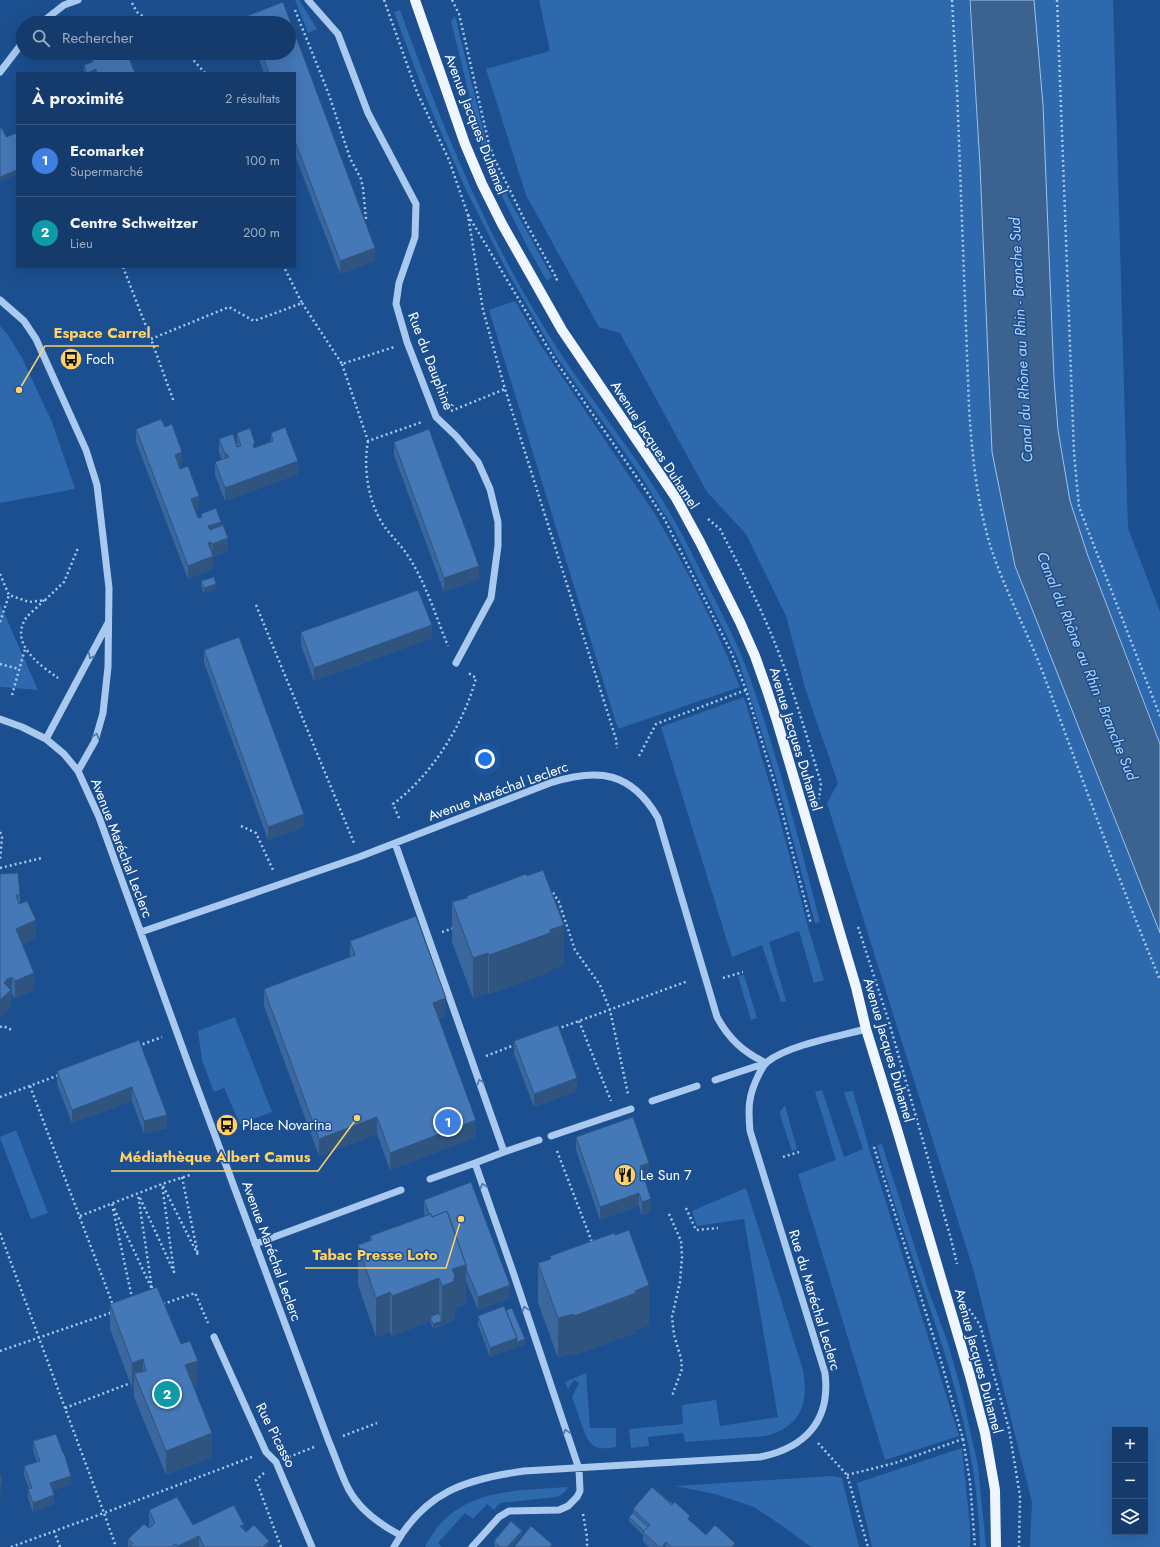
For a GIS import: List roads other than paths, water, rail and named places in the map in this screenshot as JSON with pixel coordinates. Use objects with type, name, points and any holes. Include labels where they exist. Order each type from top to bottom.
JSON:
[{"type":"main road","name":"Avenue Jacques Duhamel","points":[[415,0],[465,144],[482,184],[502,224],[562,330],[676,498],[700,542],[740,622],[755,656],[788,759],[856,987],[866,1029],[970,1376],[985,1433],[995,1490],[996,1547]]},
{"type":"street","points":[[49,16],[64,5],[78,0]]},
{"type":"street","name":"Rue du Dauphiné","points":[[308,0],[338,34],[368,113],[416,204],[415,237],[400,283],[396,304],[407,342],[436,417],[456,436],[478,462],[490,489],[498,522],[498,546],[491,598],[456,663]]},
{"type":"street","points":[[0,72],[16,51]]},
{"type":"street","points":[[0,300],[24,322],[36,339],[74,423],[92,467],[97,485],[103,528],[108,588],[108,667],[103,712],[95,741],[78,771]]},
{"type":"street","points":[[46,739],[109,621]]},
{"type":"street","name":"Avenue Maréchal Leclerc","points":[[0,719],[22,727],[46,739],[64,754],[78,771],[99,817],[255,1244],[329,1442],[350,1492],[365,1510],[383,1526],[400,1535]]},
{"type":"street","name":"Avenue Maréchal Leclerc","points":[[141,932],[395,843],[550,783],[584,774],[609,776],[628,784],[646,799],[658,818],[717,1017],[732,1040],[750,1055],[766,1062]]},
{"type":"street","points":[[395,843],[504,1152]]},
{"type":"street","points":[[715,1080],[766,1062],[797,1048],[866,1029]]},
{"type":"street","name":"Rue du Maréchal Leclerc","points":[[394,1547],[400,1535],[414,1518],[431,1502],[449,1490],[470,1481],[524,1471],[578,1469],[760,1457],[777,1454],[786,1450],[810,1434],[820,1416],[826,1396],[825,1373],[750,1131],[749,1098],[766,1062]]},
{"type":"street","points":[[652,1101],[697,1086]]},
{"type":"street","points":[[551,1136],[631,1109]]},
{"type":"street","points":[[430,1179],[539,1140]]},
{"type":"street","points":[[472,1547],[499,1517],[509,1511],[559,1510],[574,1501],[580,1491],[578,1469],[513,1272],[475,1163]]},
{"type":"street","points":[[255,1244],[401,1190]]},
{"type":"street","name":"Rue Picasso","points":[[214,1337],[266,1452],[276,1462],[312,1547]]},
{"type":"water","name":"Canal du Rhône au Rhin - Branche Sud","points":[[970,0],[1034,0],[1043,105],[1054,379],[1058,430],[1070,501],[1088,556],[1160,744],[1160,933],[1015,566],[992,452],[980,165]]},
{"type":"place","name":"Foch","points":[[71,359]]},
{"type":"place","name":"Espace Carrel","points":[[19,390]]},
{"type":"place","name":"Médiathèque Albert Camus","points":[[357,1118]]},
{"type":"place","name":"Ecomarket","points":[[448,1122]]},
{"type":"place","name":"Place Novarina","points":[[227,1125]]},
{"type":"place","name":"Le Sun 7","points":[[625,1175]]},
{"type":"place","name":"Tabac Presse Loto","points":[[461,1219]]},
{"type":"place","name":"Centre Schweitzer","points":[[167,1394]]}]
